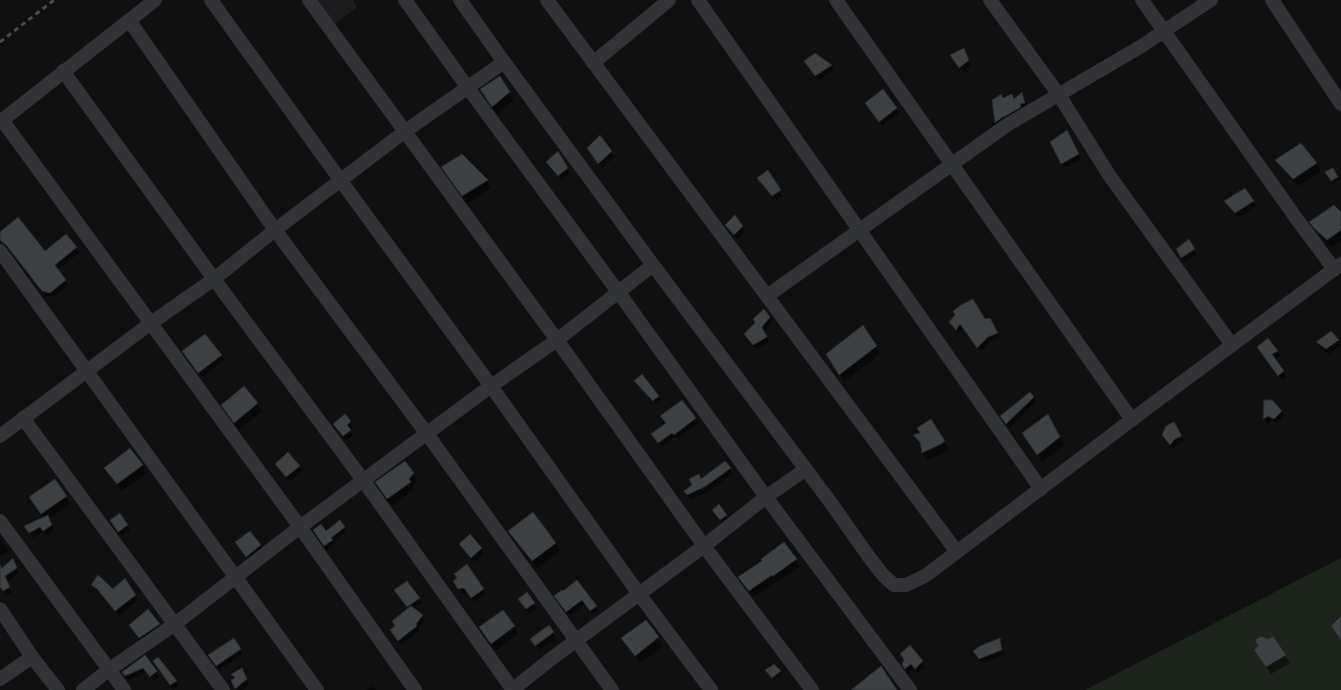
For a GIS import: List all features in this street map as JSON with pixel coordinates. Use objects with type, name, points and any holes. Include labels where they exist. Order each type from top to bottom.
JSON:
[{"type":"street","points":[[155,0],[1,121],[300,527],[415,690]]},
{"type":"street","points":[[211,0],[491,386],[639,594],[711,690]]},
{"type":"street","points":[[309,0],[557,340],[704,546],[812,690]]},
{"type":"street","points":[[405,0],[468,88],[619,292],[766,497],[910,690]]},
{"type":"street","points":[[460,0],[653,265],[806,469],[869,557],[883,575],[894,585],[906,585],[925,576],[1338,267],[1291,211],[1142,0]]},
{"type":"street","points":[[547,0],[957,552]]},
{"type":"street","points":[[594,63],[669,0]]},
{"type":"street","points":[[698,0],[1041,489]]},
{"type":"street","points":[[836,0],[1132,420]]},
{"type":"street","points":[[990,0],[1059,95],[1109,175],[1232,345]]},
{"type":"street","points":[[767,296],[1007,125],[1140,47],[1211,0]]},
{"type":"street","points":[[1272,0],[1341,104]]},
{"type":"street","points":[[129,20],[276,230],[427,434],[612,690]]},
{"type":"street","points":[[0,436],[151,323],[214,279],[404,132],[504,62]]},
{"type":"street","points":[[63,71],[214,279],[363,480],[512,690],[576,640],[704,546],[766,497],[806,469]]},
{"type":"street","points":[[0,251],[317,690]]},
{"type":"street","points":[[82,690],[175,624],[363,480],[491,386],[557,340],[653,265]]},
{"type":"street","points":[[24,418],[223,690]]},
{"type":"street","points":[[0,521],[124,690]]},
{"type":"street","points":[[0,609],[32,657],[58,690]]},
{"type":"street","points":[[0,679],[32,657]]},
{"type":"shaded area","points":[[317,0],[353,0],[357,7],[335,24]]},
{"type":"shaded area","points":[[1341,558],[1341,690],[1085,690]]},
{"type":"building","points":[[964,48],[969,60],[959,68],[950,55]]},
{"type":"building","points":[[815,53],[832,65],[815,76],[804,61]]},
{"type":"building","points":[[500,76],[510,92],[492,107],[480,89]]},
{"type":"building","points":[[883,89],[897,108],[879,122],[865,103]]},
{"type":"building","points":[[1022,92],[1025,103],[1020,104],[1021,107],[1004,116],[995,123],[992,100],[1001,94],[1003,98],[1012,94],[1014,99]]},
{"type":"building","points":[[1067,130],[1079,154],[1061,164],[1050,142]]},
{"type":"building","points":[[600,135],[612,151],[598,164],[587,148]]},
{"type":"building","points":[[1301,143],[1317,163],[1293,179],[1275,160]]},
{"type":"building","points":[[558,151],[568,168],[558,176],[546,162]]},
{"type":"building","points":[[462,154],[488,180],[462,196],[441,167]]},
{"type":"building","points":[[1333,168],[1338,177],[1331,181],[1325,172]]},
{"type":"building","points":[[768,170],[781,190],[772,196],[757,178]]},
{"type":"building","points":[[1245,188],[1254,201],[1235,213],[1224,201]]},
{"type":"building","points":[[1334,205],[1341,212],[1341,230],[1327,240],[1309,222]]},
{"type":"building","points":[[735,215],[743,226],[734,235],[725,225]]},
{"type":"building","points":[[18,217],[45,251],[66,234],[77,247],[55,265],[66,280],[50,293],[42,291],[7,246],[0,240],[0,232]]},
{"type":"building","points":[[1189,239],[1195,249],[1181,258],[1176,249]]},
{"type":"building","points":[[973,299],[985,319],[990,318],[998,333],[988,337],[977,348],[960,324],[956,330],[949,322],[955,315],[953,311]]},
{"type":"building","points":[[764,309],[770,317],[762,327],[767,337],[753,345],[744,334],[755,323],[753,319]]},
{"type":"building","points":[[863,325],[877,346],[839,375],[826,354]]},
{"type":"building","points":[[1331,331],[1339,340],[1326,349],[1316,342]]},
{"type":"building","points":[[205,334],[222,355],[198,373],[182,351]]},
{"type":"building","points":[[1268,338],[1278,351],[1272,354],[1284,371],[1278,376],[1257,347]]},
{"type":"building","points":[[642,374],[659,396],[653,401],[634,381]]},
{"type":"building","points":[[244,386],[258,403],[234,423],[221,405]]},
{"type":"building","points":[[1030,392],[1034,397],[1006,424],[1000,416]]},
{"type":"building","points":[[682,400],[696,418],[674,435],[672,433],[658,443],[651,434],[666,423],[660,416]]},
{"type":"building","points":[[1264,400],[1272,400],[1282,411],[1274,419],[1268,416],[1263,419]]},
{"type":"building","points":[[345,414],[351,421],[347,425],[351,430],[343,436],[333,424]]},
{"type":"building","points":[[1048,414],[1060,437],[1037,455],[1022,433]]},
{"type":"building","points":[[931,419],[945,441],[922,453],[920,442],[913,435],[920,433],[917,428]]},
{"type":"building","points":[[1174,422],[1182,436],[1175,439],[1170,445],[1162,435],[1166,426]]},
{"type":"building","points":[[130,448],[143,465],[117,484],[104,468]]},
{"type":"building","points":[[288,452],[300,466],[286,477],[275,464]]},
{"type":"building","points":[[405,461],[414,473],[409,479],[411,482],[387,499],[375,482]]},
{"type":"building","points":[[725,461],[731,468],[706,486],[687,495],[684,491],[692,485],[689,479],[699,474],[701,479]]},
{"type":"building","points":[[55,479],[67,496],[41,514],[29,497]]},
{"type":"building","points":[[719,504],[727,515],[720,520],[712,510]]},
{"type":"building","points":[[533,512],[556,543],[532,561],[508,531]]},
{"type":"building","points":[[120,513],[128,525],[118,532],[110,520]]},
{"type":"building","points":[[48,515],[52,525],[43,531],[40,527],[29,533],[24,526]]},
{"type":"building","points":[[340,520],[345,527],[331,538],[333,540],[324,546],[313,530],[321,524],[326,531]]},
{"type":"building","points":[[250,531],[261,545],[246,557],[235,542]]},
{"type":"building","points":[[470,534],[482,548],[471,558],[459,544]]},
{"type":"building","points":[[784,542],[797,559],[749,591],[738,577],[762,561],[761,559]]},
{"type":"building","points":[[13,558],[17,568],[5,576],[10,587],[3,591],[0,587],[0,565],[2,568]]},
{"type":"building","points":[[467,564],[484,589],[471,598],[464,588],[458,589],[453,581],[457,578],[454,574]]},
{"type":"building","points":[[98,575],[113,589],[125,578],[136,595],[115,611],[97,589],[91,585]]},
{"type":"building","points":[[577,580],[597,606],[590,611],[582,600],[566,612],[554,596]]},
{"type":"building","points":[[407,581],[420,598],[407,607],[394,590]]},
{"type":"building","points":[[527,592],[535,603],[526,609],[518,599]]},
{"type":"building","points":[[411,606],[423,615],[416,624],[417,626],[398,641],[390,630],[395,626],[392,621]]},
{"type":"building","points":[[148,609],[160,624],[139,638],[129,625]]},
{"type":"building","points":[[503,610],[515,626],[491,644],[479,627]]},
{"type":"building","points":[[1341,616],[1341,640],[1331,626]]},
{"type":"building","points":[[646,620],[659,637],[635,656],[621,638]]},
{"type":"building","points":[[549,625],[554,632],[535,646],[530,639]]},
{"type":"building","points":[[1261,636],[1268,639],[1273,636],[1286,655],[1266,667],[1254,650],[1258,646],[1255,640]]},
{"type":"building","points":[[234,638],[241,649],[216,666],[208,655]]},
{"type":"building","points":[[1000,638],[1002,650],[979,659],[973,651],[980,646]]},
{"type":"building","points":[[910,645],[923,661],[915,669],[911,664],[905,669],[902,665],[904,659],[900,654]]},
{"type":"building","points":[[145,655],[157,671],[150,677],[143,668],[125,676],[122,672]]},
{"type":"building","points":[[158,657],[177,681],[170,685],[153,661]]},
{"type":"building","points":[[774,664],[781,671],[772,678],[765,670]]},
{"type":"building","points":[[881,666],[897,690],[851,690]]},
{"type":"building","points":[[242,668],[247,679],[235,689],[231,680],[235,678],[231,674]]},
{"type":"railway","points":[[0,42],[54,0]]}]
